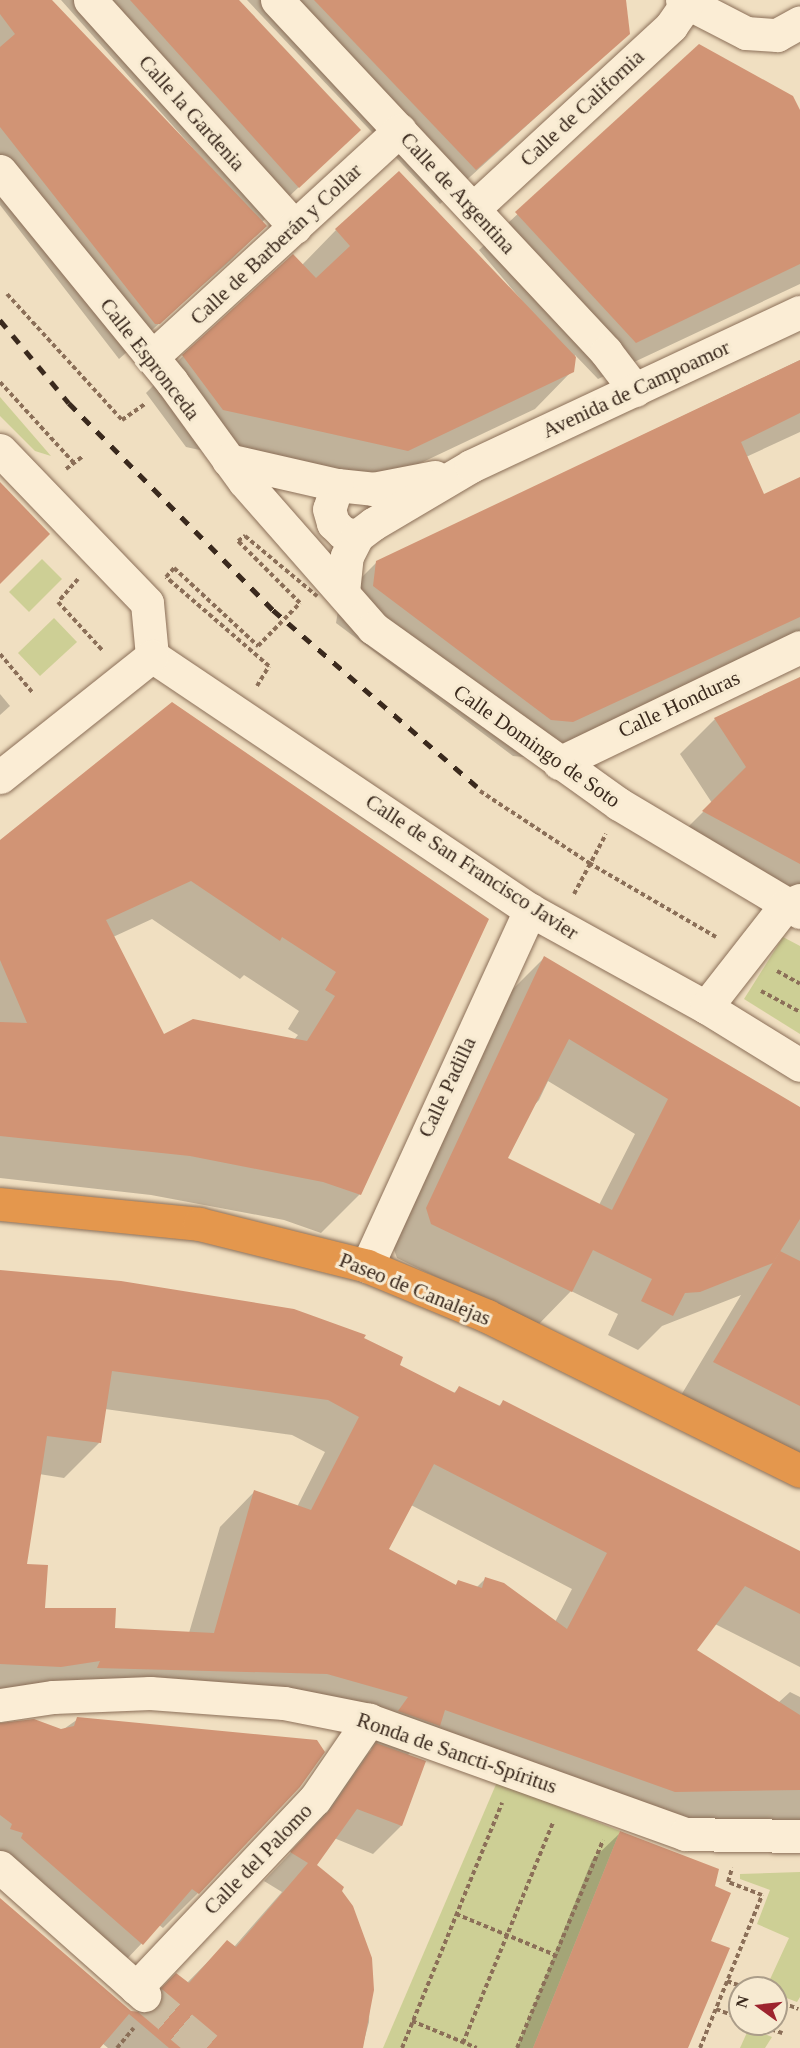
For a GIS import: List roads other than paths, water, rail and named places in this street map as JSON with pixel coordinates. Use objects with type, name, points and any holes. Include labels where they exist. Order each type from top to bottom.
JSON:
[{"type":"highway","name":"Paseo de Canalejas","points":[[0,1204],[199,1224],[367,1266],[487,1316],[800,1472]]},
{"type":"street","name":"Calle la Gardenia","points":[[90,0],[295,227]]},
{"type":"street","name":"Calle de Argentina","points":[[277,0],[606,352],[636,390]]},
{"type":"street","points":[[796,0],[800,8]]},
{"type":"street","points":[[685,1],[746,33],[777,35],[800,22]]},
{"type":"street","name":"Calle de California","points":[[473,209],[671,26],[685,1]]},
{"type":"street","name":"Calle de Barberán y Collar","points":[[152,357],[400,130]]},
{"type":"street","name":"Calle Espronceda","points":[[0,171],[152,357],[228,460],[302,545]]},
{"type":"street","name":"Avenida de Campoamor","points":[[357,536],[471,466],[800,312]]},
{"type":"street","points":[[0,450],[100,558],[147,603],[152,656],[0,777]]},
{"type":"street","name":"Avenida de Campoamor","points":[[228,460],[338,485],[373,489],[412,484],[471,466]]},
{"type":"street","points":[[330,594],[357,536],[343,533],[333,523],[329,509],[338,485]]},
{"type":"street","name":"Calle Domingo de Soto","points":[[302,545],[330,594],[372,628],[559,763],[795,906]]},
{"type":"street","name":"Calle Honduras","points":[[559,763],[800,646]]},
{"type":"street","name":"Calle de San Francisco Javier","points":[[152,656],[530,910],[706,1007],[800,1065]]},
{"type":"street","points":[[706,1007],[795,906]]},
{"type":"street","name":"Calle Padilla","points":[[367,1266],[530,910]]},
{"type":"street","name":"Ronda de Sancti-Spíritus","points":[[0,1705],[53,1697],[150,1693],[284,1703],[369,1720],[685,1834],[800,1836]]},
{"type":"street","name":"Calle del Palomo","points":[[0,1867],[139,2002],[315,1799],[369,1720]]},
{"type":"tunnel","points":[[144,1995],[207,2048]]},
{"type":"railway","points":[[0,320],[69,403],[273,610],[477,787]]}]
